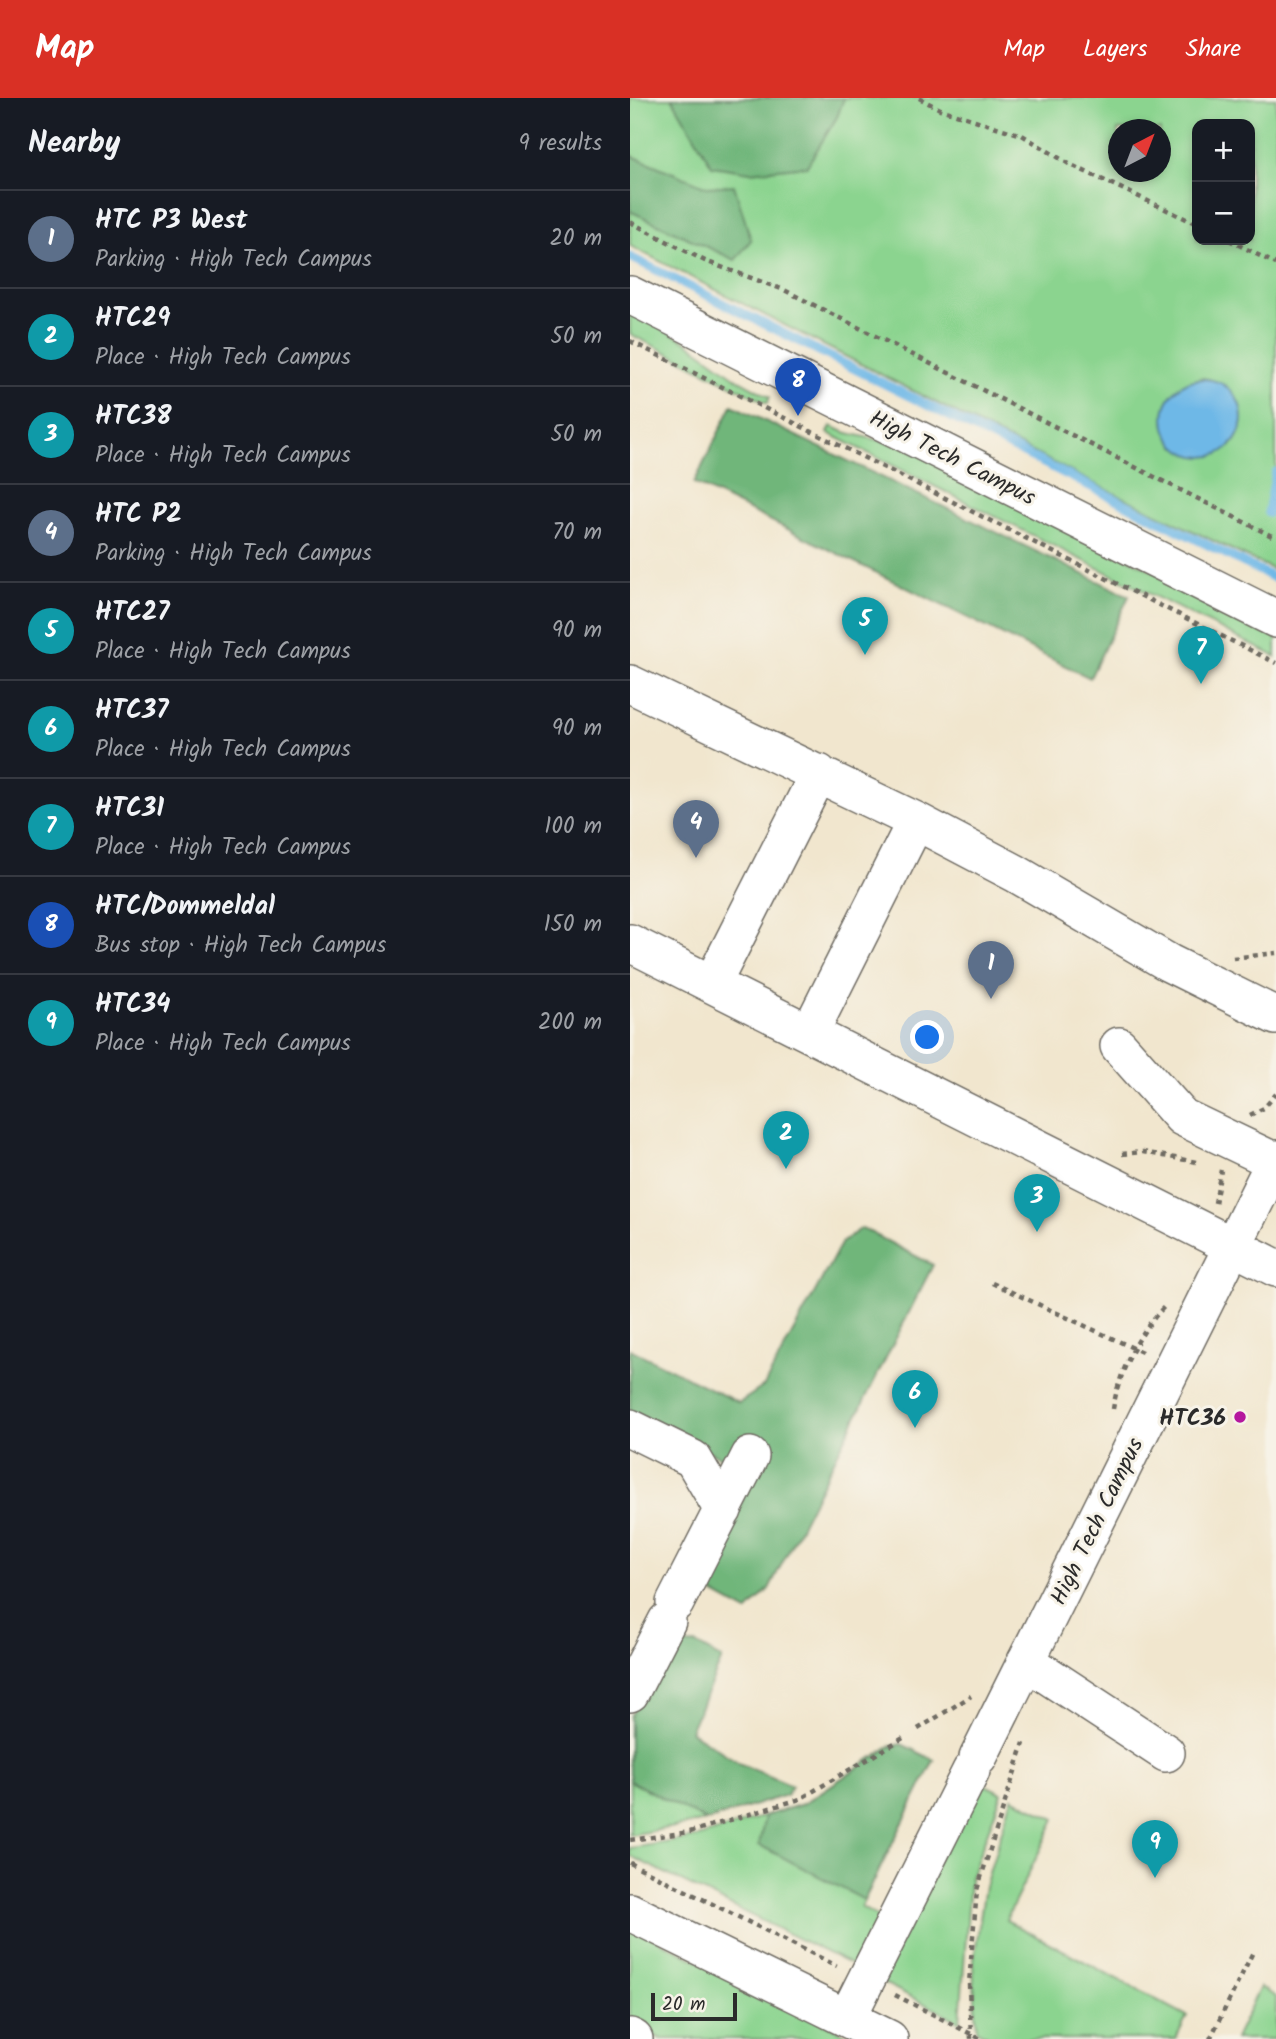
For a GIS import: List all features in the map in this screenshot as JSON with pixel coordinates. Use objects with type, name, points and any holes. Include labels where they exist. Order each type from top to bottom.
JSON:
[{"type":"street","name":"High Tech Campus","points":[[630,296],[1276,619]]},
{"type":"street","points":[[630,684],[916,821],[1015,873],[1169,963],[1276,1016]]},
{"type":"street","points":[[712,984],[820,773]]},
{"type":"street","points":[[810,1032],[916,821]]},
{"type":"street","points":[[630,943],[1276,1268]]},
{"type":"street","points":[[1119,1046],[1182,1117],[1276,1161]]},
{"type":"street","name":"High Tech Campus","points":[[847,2018],[1276,1161]]},
{"type":"street","points":[[630,1428],[693,1460],[723,1510]]},
{"type":"street","points":[[630,1693],[750,1457]]},
{"type":"street","points":[[1026,1661],[1166,1753]]},
{"type":"street","points":[[630,1912],[889,2039]]},
{"type":"path","points":[[919,98],[940,109],[1021,135],[1069,164],[1192,223]]},
{"type":"path","points":[[630,222],[705,261],[784,290],[1276,538]]},
{"type":"path","points":[[1239,245],[1276,264]]},
{"type":"path","points":[[630,341],[1276,663]]},
{"type":"path","points":[[1075,1167],[1095,1158],[1143,1152],[1221,1167]]},
{"type":"path","points":[[992,1283],[1173,1367]]},
{"type":"path","points":[[630,1840],[690,1832],[800,1799],[905,1737]]},
{"type":"path","points":[[971,2036],[969,1983],[977,1890],[1026,1739]]},
{"type":"path","points":[[630,1863],[981,2039]]},
{"type":"path","points":[[1210,2039],[1254,1950]]},
{"type":"green space","points":[[630,98],[1276,98],[1276,571],[1091,482],[630,246]],"holes":[[[1202,378],[1225,387],[1233,394],[1238,404],[1241,425],[1230,447],[1176,447],[1169,436],[1164,415],[1166,405],[1179,388]]]},
{"type":"green space","points":[[672,98],[844,98],[837,117],[807,166],[750,172],[712,166]]},
{"type":"green space","points":[[630,155],[707,187],[734,185],[751,240],[735,260],[630,211]]},
{"type":"green space","points":[[630,312],[684,340],[739,380],[770,397],[767,403],[630,334]]},
{"type":"green space","points":[[732,405],[1129,596],[1090,678],[694,483]]},
{"type":"green space","points":[[831,426],[844,432],[903,446],[1276,632],[1276,657],[828,433]]},
{"type":"green space","points":[[862,1228],[933,1265],[769,1589],[747,1612],[705,1589],[717,1546],[769,1450],[722,1458],[630,1413],[630,1349],[739,1403],[764,1386],[842,1242]]},
{"type":"green space","points":[[696,1644],[722,1659],[690,1731],[741,1764],[792,1786],[786,1795],[707,1821],[630,1781],[630,1717],[666,1646]]},
{"type":"green space","points":[[901,1744],[934,1760],[861,1907],[881,1919],[856,1967],[630,1856],[630,1848],[695,1838],[803,1804],[889,1747]]},
{"type":"green space","points":[[901,1744],[934,1760],[864,1900],[759,1845],[765,1816],[803,1804],[889,1747]]},
{"type":"green space","points":[[630,1781],[707,1821],[630,1835]]},
{"type":"green space","points":[[977,1781],[1002,1793],[970,1880],[960,2022],[878,1980]]},
{"type":"green space","points":[[1012,1798],[1055,1819],[1006,1920],[1187,2016],[1176,2039],[994,2039],[977,2030],[973,1966],[985,1886]]},
{"type":"green space","points":[[630,1926],[855,2039],[661,2039],[630,2024]]},
{"type":"green space","points":[[1260,1987],[1276,1997],[1276,2039],[1235,2039]]},
{"type":"water","points":[[1195,379],[1211,379],[1225,385],[1236,396],[1242,410],[1242,426],[1236,440],[1225,451],[1211,457],[1195,457],[1181,451],[1170,440],[1164,426],[1164,410],[1170,396],[1181,385]]},
{"type":"waterway","points":[[630,257],[1276,579]]},
{"type":"waterway","points":[[1268,513],[1276,472]]},
{"type":"place","name":"HTC/Dommeldal","points":[[798,416]]},
{"type":"place","name":"HTC27","points":[[865,655]]},
{"type":"place","name":"HTC31","points":[[1201,684]]},
{"type":"place","name":"HTC P2","points":[[696,858]]},
{"type":"place","name":"HTC P3 West","points":[[991,999]]},
{"type":"place","name":"HTC29","points":[[786,1169]]},
{"type":"place","name":"HTC38","points":[[1037,1232]]},
{"type":"place","name":"HTC36","points":[[1240,1417]]},
{"type":"place","name":"HTC37","points":[[915,1428]]},
{"type":"place","name":"HTC34","points":[[1155,1878]]}]
